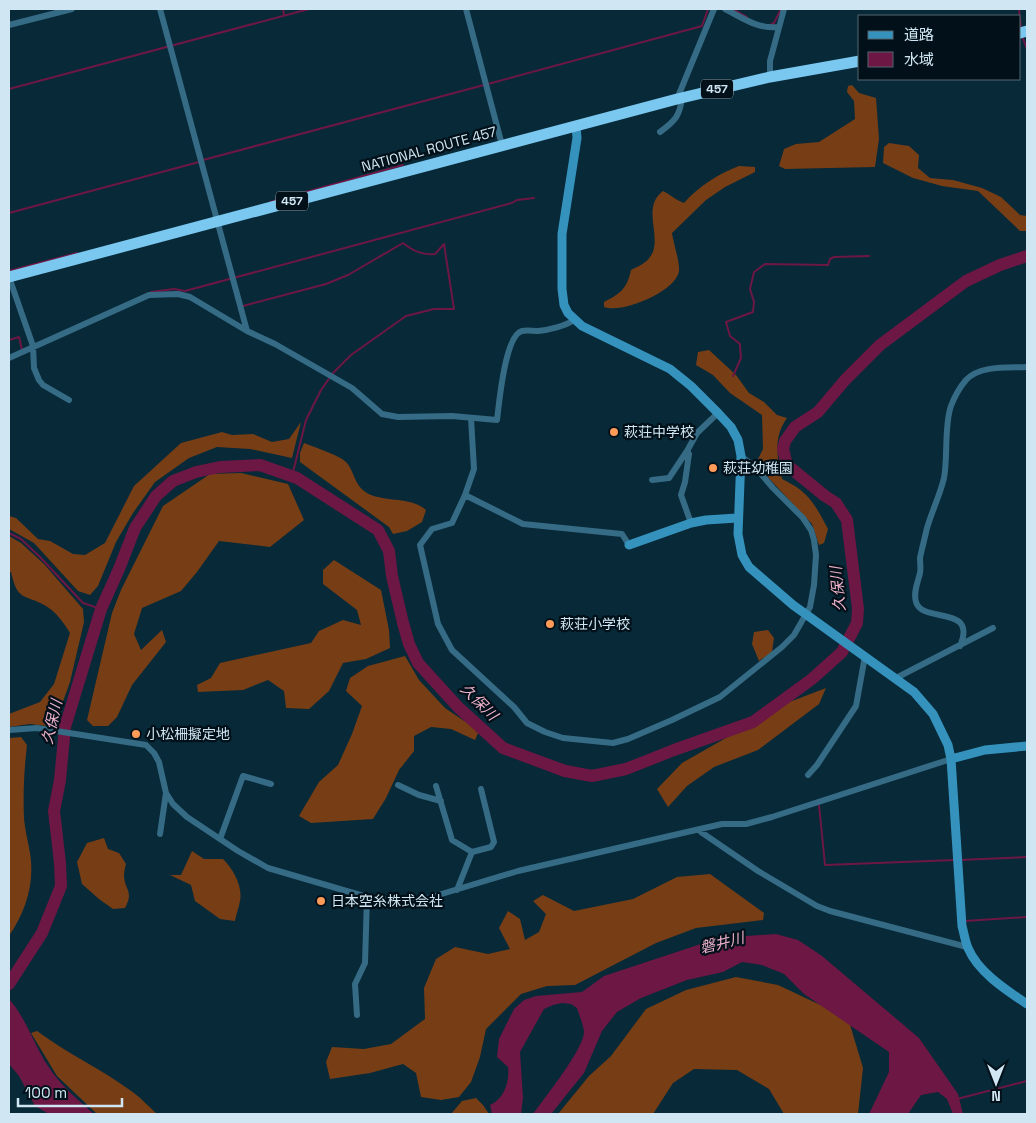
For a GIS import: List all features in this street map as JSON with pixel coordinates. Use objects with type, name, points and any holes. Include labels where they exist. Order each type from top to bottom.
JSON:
[{"type":"highway","name":"NATIONAL ROUTE 457","points":[[9,277],[679,98],[770,77],[858,61]]},
{"type":"street","points":[[9,25],[72,9]]},
{"type":"street","points":[[160,9],[247,331]]},
{"type":"street","points":[[466,9],[502,145]]},
{"type":"street","points":[[660,132],[671,124],[680,113],[679,98],[714,9]]},
{"type":"street","points":[[725,9],[756,26],[778,27]]},
{"type":"street","points":[[770,77],[770,60],[784,9]]},
{"type":"street","points":[[576,126],[577,138],[565,211],[562,243],[563,297],[568,313],[582,326],[670,369],[691,386],[731,427],[738,440],[741,456],[738,518],[740,546],[749,566],[793,605],[896,678],[919,697],[932,714],[948,746],[952,759],[962,926],[967,947],[972,958],[985,972],[1027,1004]]},
{"type":"street","points":[[9,277],[33,346],[34,368],[39,380],[43,385],[69,400]]},
{"type":"street","points":[[9,358],[149,295],[178,294],[190,297],[247,331],[275,344],[352,388],[382,414],[398,417],[452,416],[497,420],[510,342],[516,334],[521,331],[544,330],[574,320]]},
{"type":"street","points":[[960,646],[965,630],[962,625],[948,617],[918,606],[915,589],[921,570],[920,558],[928,526],[944,477],[950,406],[962,385],[971,376],[982,370],[1027,367]]},
{"type":"street","points":[[652,480],[669,478],[697,433],[718,413]]},
{"type":"street","points":[[471,418],[474,469],[465,494],[452,523],[432,529],[420,545],[438,624],[452,650],[514,707],[527,723],[563,738],[613,743],[628,739],[672,720],[720,697],[794,635],[810,607],[816,555],[814,540],[803,518],[755,467],[741,456]]},
{"type":"street","points":[[687,451],[689,454],[681,495],[691,523]]},
{"type":"street","points":[[465,494],[523,524],[622,534],[629,544],[691,523],[738,518]]},
{"type":"street","points":[[896,678],[993,628]]},
{"type":"street","points":[[808,775],[817,765],[856,706],[865,656]]},
{"type":"street","points":[[9,730],[37,728],[146,744],[159,762],[166,793],[173,804],[220,839],[268,868],[367,897],[401,900],[426,899],[518,871],[700,828],[722,824],[746,824],[952,759],[985,750],[1027,746]]},
{"type":"street","points":[[220,839],[243,776],[271,784]]},
{"type":"street","points":[[398,785],[420,795],[441,801]]},
{"type":"street","points":[[436,786],[452,840],[472,852],[491,847],[494,842],[481,789]]},
{"type":"street","points":[[160,834],[166,793]]},
{"type":"street","points":[[700,828],[701,832],[758,871],[817,906],[967,947]]},
{"type":"street","points":[[457,890],[472,852]]},
{"type":"street","points":[[357,1015],[355,984],[365,963],[367,897]]},
{"type":"shaded area","points":[[852,85],[859,93],[876,98],[879,139],[875,167],[785,169],[779,166],[784,149],[796,144],[819,142],[855,119],[854,101],[847,92],[848,86]]},
{"type":"shaded area","points":[[889,143],[909,146],[919,155],[918,168],[930,178],[953,180],[982,188],[1001,197],[1020,215],[1027,216],[1027,231],[1020,231],[978,191],[942,186],[913,178],[883,163],[884,147]]},
{"type":"shaded area","points":[[739,166],[755,167],[755,172],[725,187],[706,200],[672,233],[679,271],[676,279],[647,299],[622,307],[604,307],[604,302],[619,293],[625,286],[631,270],[644,263],[654,249],[652,214],[656,198],[663,191],[684,203],[709,181]]},
{"type":"shaded area","points":[[709,350],[736,375],[749,393],[764,402],[777,415],[787,418],[780,433],[777,448],[782,479],[799,489],[814,505],[828,529],[824,543],[819,545],[812,524],[762,471],[758,459],[763,449],[762,415],[730,393],[713,375],[696,365],[698,352]]},
{"type":"shaded area","points":[[301,422],[292,458],[250,449],[217,447],[189,458],[155,482],[133,513],[116,542],[98,586],[90,595],[78,591],[34,543],[9,529],[9,516],[16,518],[38,539],[50,541],[73,554],[85,555],[105,543],[134,486],[181,443],[222,432],[232,435],[253,434],[272,442],[289,439]]},
{"type":"shaded area","points":[[304,443],[343,459],[365,492],[378,497],[414,503],[426,510],[422,522],[407,531],[393,534],[389,527],[300,462],[300,453]]},
{"type":"shaded area","points":[[241,473],[288,484],[304,520],[270,547],[219,541],[181,591],[142,608],[134,634],[141,650],[162,630],[166,642],[132,685],[117,717],[108,726],[93,726],[87,720],[112,613],[121,590],[163,506],[210,474]]},
{"type":"shaded area","points":[[9,536],[21,543],[44,564],[83,609],[84,622],[70,682],[61,707],[47,726],[30,724],[9,727],[9,714],[40,702],[54,684],[70,633],[53,611],[19,593],[11,572],[9,572]]},
{"type":"shaded area","points":[[334,560],[381,590],[389,630],[390,648],[366,659],[343,663],[329,691],[309,709],[286,708],[284,691],[268,680],[243,690],[198,692],[197,685],[211,678],[220,663],[311,643],[319,631],[343,620],[361,625],[357,610],[323,584],[323,570]]},
{"type":"shaded area","points":[[768,630],[774,638],[772,652],[759,661],[752,644],[754,632]]},
{"type":"shaded area","points":[[405,656],[419,680],[445,708],[479,731],[475,740],[451,729],[431,727],[414,736],[414,751],[399,770],[386,798],[373,819],[311,823],[299,816],[319,782],[338,765],[352,734],[362,706],[346,691],[350,678],[368,666]]},
{"type":"shaded area","points":[[826,688],[819,704],[758,750],[714,767],[687,786],[668,807],[657,789],[682,763],[787,703]]},
{"type":"shaded area","points":[[21,737],[27,745],[24,819],[30,853],[31,875],[28,896],[20,917],[9,936],[9,738]]},
{"type":"shaded area","points":[[104,838],[108,849],[119,853],[126,864],[124,876],[129,898],[125,908],[113,909],[82,884],[77,862],[87,843]]},
{"type":"shaded area","points":[[192,851],[204,859],[223,859],[234,873],[241,895],[235,921],[220,919],[195,901],[191,885],[170,875],[181,875]]},
{"type":"shaded area","points":[[710,874],[764,913],[763,920],[696,928],[656,943],[575,985],[547,986],[521,994],[486,1029],[480,1057],[471,1082],[459,1097],[441,1100],[421,1097],[416,1073],[403,1064],[370,1073],[330,1079],[326,1062],[332,1047],[364,1049],[391,1044],[425,1019],[424,988],[436,959],[455,947],[488,954],[510,949],[499,928],[508,911],[520,919],[525,940],[539,932],[546,914],[533,901],[543,895],[574,911],[633,899],[677,877]]},
{"type":"shaded area","points":[[736,977],[778,985],[848,1018],[863,1068],[858,1114],[784,1114],[769,1089],[737,1070],[694,1069],[673,1083],[653,1114],[558,1114],[589,1076],[611,1056],[646,1009],[686,990]]},
{"type":"shaded area","points":[[37,1031],[137,1095],[157,1114],[97,1114],[57,1076],[31,1033]]},
{"type":"shaded area","points":[[476,1098],[489,1114],[451,1114],[462,1101]]},
{"type":"water","name":"磐井川","points":[[776,934],[798,940],[822,956],[919,1038],[958,1094],[963,1114],[953,1114],[947,1099],[938,1092],[921,1095],[908,1114],[869,1114],[889,1072],[889,1052],[804,994],[784,974],[762,965],[742,962],[723,972],[687,980],[641,998],[617,1012],[602,1031],[584,1073],[551,1114],[533,1114],[571,1061],[583,1039],[584,1031],[577,1008],[571,1004],[562,1003],[544,1009],[520,1052],[523,1098],[521,1114],[492,1114],[490,1105],[502,1094],[508,1078],[508,1067],[497,1057],[499,1039],[514,1009],[524,1000],[536,996],[582,992],[604,976],[719,938]]},
{"type":"water","points":[[9,999],[15,1006],[43,1058],[58,1080],[94,1114],[49,1114],[35,1106],[19,1076],[9,1064]]},
{"type":"waterway","points":[[283,9],[284,15]]},
{"type":"waterway","points":[[9,89],[309,9]]},
{"type":"waterway","points":[[488,84],[702,26],[708,9]]},
{"type":"waterway","points":[[733,9],[747,17]]},
{"type":"waterway","points":[[770,25],[774,23],[781,9]]},
{"type":"waterway","points":[[1019,9],[1020,15]]},
{"type":"waterway","points":[[1022,36],[1027,49]]},
{"type":"waterway","points":[[203,160],[484,85]]},
{"type":"waterway","points":[[9,213],[199,162]]},
{"type":"waterway","points":[[270,202],[403,165]]},
{"type":"waterway","points":[[151,292],[174,289],[185,291],[512,203],[517,200],[534,198]]},
{"type":"waterway","points":[[243,306],[326,284],[348,275],[403,243],[418,252],[426,254],[435,254],[444,244],[454,309],[434,309],[406,316],[351,355],[333,373],[321,390],[306,420],[292,476]]},
{"type":"waterway","points":[[9,271],[77,253]]},
{"type":"waterway","points":[[733,376],[741,358],[740,344],[730,336],[726,322],[753,312],[754,302],[750,289],[754,272],[765,264],[828,265],[830,259],[834,257],[869,256]]},
{"type":"waterway","name":"久保川","points":[[9,984],[42,933],[61,886],[54,811],[60,780],[65,727],[101,609],[135,528],[156,496],[173,481],[196,472],[220,467],[260,465],[297,478],[378,530],[389,551],[392,576],[403,623],[409,644],[418,663],[458,707],[503,748],[565,771],[592,776],[626,769],[753,722],[812,679],[842,652],[857,623],[858,609],[847,520],[836,503],[787,465],[783,449],[785,441],[795,427],[818,412],[845,380],[880,345],[966,281],[1000,265],[1027,256]]},
{"type":"waterway","points":[[9,340],[19,337],[22,350],[24,349]]},
{"type":"waterway","points":[[9,533],[21,539],[83,603],[101,609]]},
{"type":"waterway","points":[[819,805],[825,865],[955,860]]},
{"type":"waterway","points":[[960,860],[1027,857]]},
{"type":"waterway","points":[[965,921],[1027,917]]},
{"type":"waterway","points":[[957,1099],[1027,1081]]},
{"type":"place","name":"萩荘中学校","points":[[614,432]]},
{"type":"place","name":"萩荘幼稚園","points":[[713,468]]},
{"type":"place","name":"萩荘小学校","points":[[550,624]]},
{"type":"place","name":"小松柵擬定地","points":[[136,734]]},
{"type":"place","name":"日本空糸株式会社","points":[[321,901]]}]
